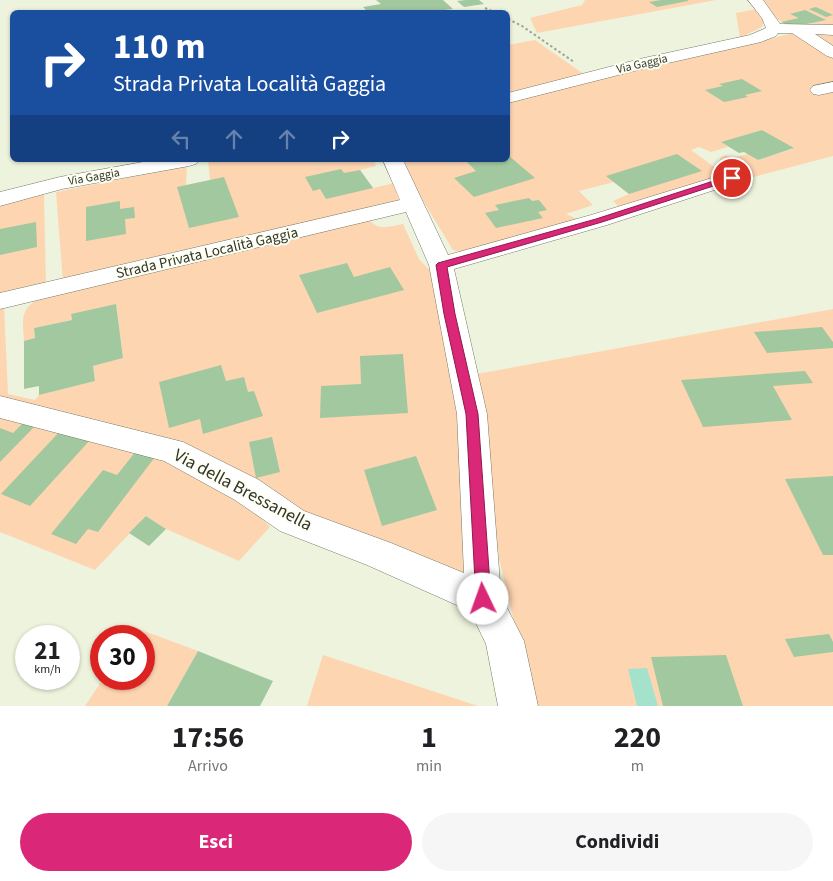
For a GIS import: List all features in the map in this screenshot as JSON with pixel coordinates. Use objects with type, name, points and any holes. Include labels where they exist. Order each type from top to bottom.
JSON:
[{"type":"street","points":[[755,0],[769,17],[774,28],[833,30]]},
{"type":"street","name":"Via Gaggia","points":[[510,97],[593,76],[755,39],[770,33],[774,28]]},
{"type":"street","points":[[796,29],[833,53]]},
{"type":"street","name":"Via Gaggia","points":[[0,199],[60,183],[178,162]]},
{"type":"street","points":[[394,162],[442,265],[450,314],[472,414],[483,599],[505,641],[518,706]]},
{"type":"street","points":[[442,265],[599,220],[732,178]]},
{"type":"street","name":"Strada Privata Località Gaggia","points":[[0,301],[413,204]]},
{"type":"street","name":"Via della Bressanella","points":[[0,407],[172,451],[247,490],[292,521],[379,554],[483,599]]},
{"type":"path","points":[[485,8],[490,10]]},
{"type":"path","points":[[510,20],[522,26],[593,76]]},
{"type":"shaded area","points":[[585,0],[716,0],[537,33],[530,18],[582,5]]},
{"type":"shaded area","points":[[760,0],[833,0],[833,28],[792,27],[777,19]]},
{"type":"shaded area","points":[[757,9],[764,21],[762,27],[740,38],[736,13]]},
{"type":"shaded area","points":[[794,33],[833,33],[833,156],[746,179],[725,168],[719,162],[721,157],[726,155],[732,158],[748,154],[758,160],[793,149],[762,130],[722,142],[728,147],[711,152],[699,147],[691,150],[727,176],[621,209],[613,201],[629,194],[614,182],[579,191],[593,205],[566,214],[577,219],[482,249],[464,253],[453,250],[419,194],[403,162],[510,162],[510,102]]},
{"type":"shaded area","points":[[535,40],[585,75],[510,94],[510,45]]},
{"type":"shaded area","points":[[208,162],[375,162],[376,166],[360,170],[373,188],[394,183],[404,203],[63,283],[56,192],[187,166],[186,185],[210,180]]},
{"type":"shaded area","points":[[44,194],[46,285],[0,297],[0,205]]},
{"type":"shaded area","points":[[369,219],[376,226],[380,227],[403,224],[419,259],[436,277],[463,414],[474,577],[303,518],[179,444],[98,420],[40,407],[0,401],[0,306],[4,306],[8,394],[35,400],[39,395],[95,381],[93,366],[123,358],[116,305],[71,315],[72,320],[34,328],[35,338],[21,343],[24,341],[23,318],[27,308],[45,295]]},
{"type":"shaded area","points":[[833,309],[833,706],[534,706],[499,558],[487,466],[471,375]]},
{"type":"shaded area","points":[[0,416],[173,463],[242,499],[270,527],[239,561],[166,529],[146,516],[95,570],[0,532]]},
{"type":"shaded area","points":[[155,635],[198,651],[167,706],[85,706],[96,690],[155,690]]},
{"type":"shaded area","points":[[323,655],[478,706],[307,706]]},
{"type":"shaded area","points":[[647,668],[658,706],[637,706],[628,669]]},
{"type":"building","points":[[376,0],[443,0],[453,9],[366,10],[363,7],[381,4]]},
{"type":"building","points":[[479,0],[484,4],[464,7],[457,1]]},
{"type":"building","points":[[661,0],[688,1],[657,7],[649,2]]},
{"type":"building","points":[[816,7],[833,15],[826,17],[809,9]]},
{"type":"building","points":[[805,10],[826,20],[792,27],[781,22],[799,18],[790,14]]},
{"type":"building","points":[[742,79],[762,91],[745,95],[748,97],[724,102],[705,90],[723,86],[719,84]]},
{"type":"building","points":[[762,130],[794,148],[758,160],[744,152],[739,153],[721,142]]},
{"type":"building","points":[[677,154],[702,171],[629,194],[606,176]]},
{"type":"building","points":[[510,157],[535,178],[474,197],[454,178],[476,171],[467,162],[510,162]]},
{"type":"building","points":[[341,169],[344,173],[360,170],[373,188],[326,199],[320,189],[313,191],[305,177]]},
{"type":"building","points":[[224,177],[239,217],[189,228],[177,187]]},
{"type":"building","points":[[529,198],[532,201],[539,200],[547,210],[538,212],[543,218],[496,228],[485,213],[499,210],[495,205]]},
{"type":"building","points":[[120,201],[120,209],[134,207],[135,218],[125,219],[126,234],[86,241],[86,207]]},
{"type":"building","points":[[36,222],[37,247],[0,255],[0,229]]},
{"type":"building","points":[[347,263],[354,277],[390,267],[404,290],[317,313],[299,275]]},
{"type":"building","points":[[116,304],[123,358],[93,366],[95,381],[39,395],[39,386],[24,389],[24,341],[35,338],[34,328],[72,320],[71,314]]},
{"type":"building","points":[[822,327],[833,342],[833,348],[767,353],[754,332]]},
{"type":"building","points":[[403,354],[408,413],[320,418],[321,386],[361,384],[360,356]]},
{"type":"building","points":[[221,365],[226,381],[244,377],[248,392],[254,391],[263,416],[203,434],[200,419],[169,428],[159,382]]},
{"type":"building","points":[[805,371],[813,383],[773,386],[792,420],[703,427],[681,380]]},
{"type":"building","points":[[24,422],[35,426],[0,462],[0,428],[13,433]]},
{"type":"building","points":[[63,428],[91,439],[30,506],[1,494]]},
{"type":"building","points":[[272,437],[280,472],[256,478],[249,442]]},
{"type":"building","points":[[136,451],[155,457],[98,532],[88,529],[76,544],[51,534],[103,470],[117,475]]},
{"type":"building","points":[[416,456],[437,510],[382,526],[364,470]]},
{"type":"building","points":[[833,476],[833,555],[823,555],[785,479]]},
{"type":"building","points":[[146,516],[166,529],[149,546],[129,533]]},
{"type":"building","points":[[829,634],[833,642],[833,652],[794,657],[785,639]]},
{"type":"building","points":[[198,651],[273,681],[260,706],[167,706]]},
{"type":"building","points":[[726,655],[743,706],[663,706],[651,657]]},
{"type":"route","points":[[483,599],[472,414],[450,314],[442,265],[599,220],[732,178]]}]
